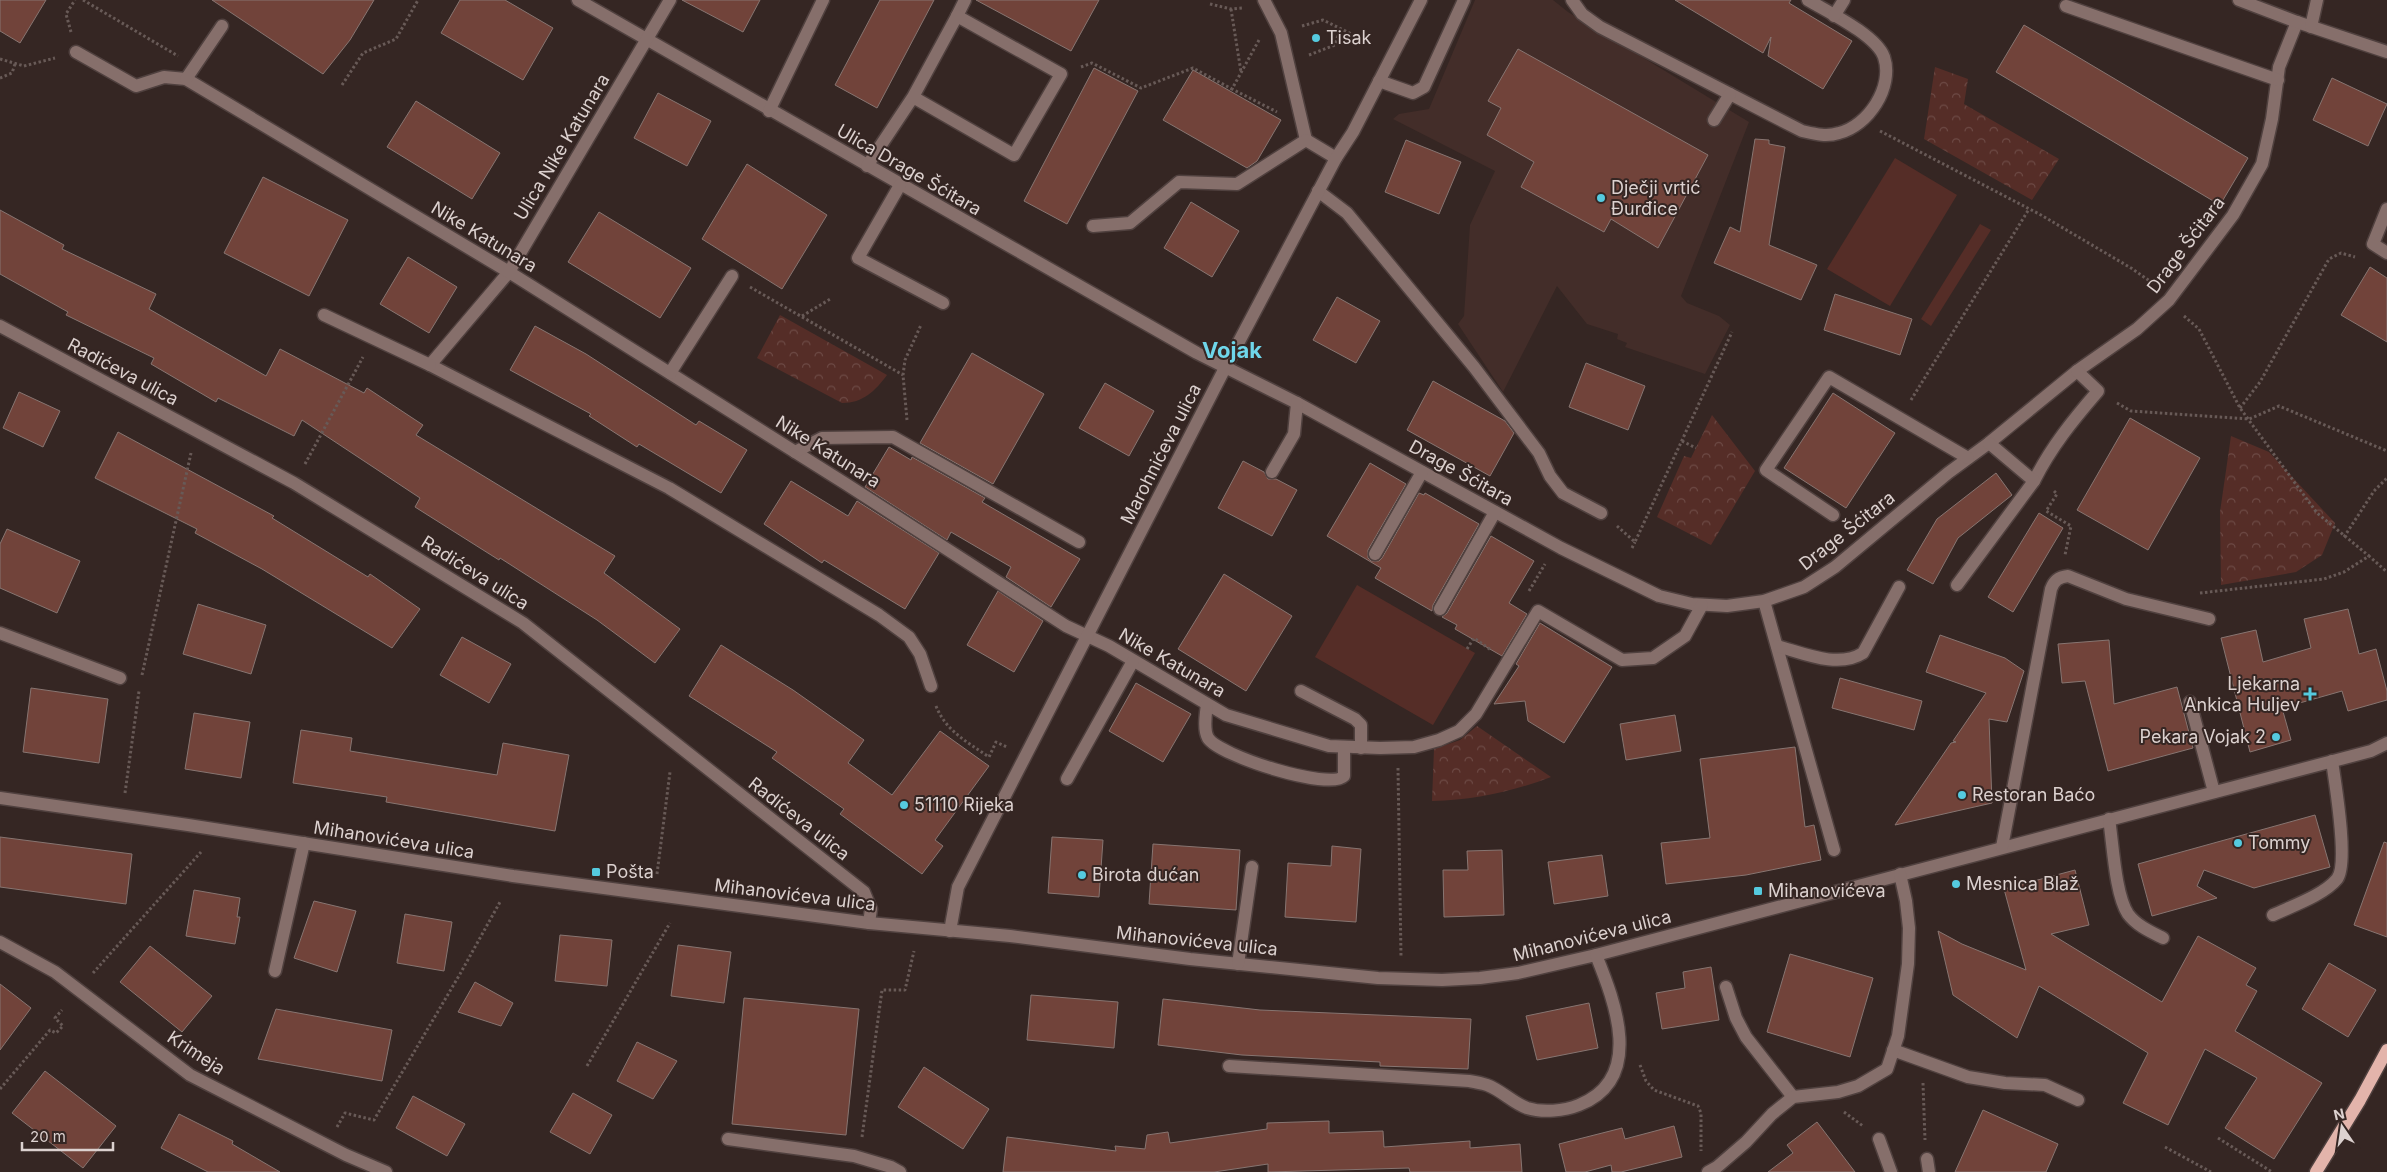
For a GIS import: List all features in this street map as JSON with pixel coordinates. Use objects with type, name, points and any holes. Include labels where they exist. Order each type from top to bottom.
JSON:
[{"type":"main road","points":[[2316,1172],[2360,1100],[2387,1050]]},
{"type":"street","name":"Ulica Drage Šćitara","points":[[578,0],[646,41],[1225,368]]},
{"type":"street","name":"Ulica Nike Katunara","points":[[430,365],[509,272],[670,0]]},
{"type":"street","points":[[770,111],[823,0]]},
{"type":"street","points":[[867,166],[913,97],[965,0]]},
{"type":"street","name":"Marohnićeva ulica","points":[[950,931],[952,909],[958,887],[1225,368],[1318,191],[1353,132],[1421,0]]},
{"type":"street","points":[[1379,82],[1413,93],[1424,87],[1464,0]]},
{"type":"street","points":[[1572,0],[1582,14],[1600,27],[1802,131],[1823,136],[1839,133],[1862,122],[1877,102],[1885,81],[1884,58],[1875,44],[1808,0]]},
{"type":"street","points":[[1834,16],[1844,0]]},
{"type":"street","points":[[2239,0],[2296,22],[2387,52]]},
{"type":"street","points":[[2312,27],[2318,0]]},
{"type":"street","points":[[1265,3],[1289,60],[1306,140],[1336,158]]},
{"type":"street","points":[[2066,6],[2278,80]]},
{"type":"street","points":[[913,97],[1014,155],[1061,74],[957,16]]},
{"type":"street","name":"Drage Šćitara","points":[[1225,368],[1297,403],[1561,548],[1659,596],[1702,605],[1728,606],[1764,601],[1804,588],[1835,567],[2077,371],[2137,330],[2169,300],[2233,215],[2262,164],[2272,119],[2280,67],[2296,22]]},
{"type":"street","points":[[186,80],[222,26]]},
{"type":"street","name":"Nike Katunara","points":[[76,52],[136,86],[164,77],[186,80],[509,272],[1066,626],[1133,660],[1226,715],[1328,746],[1361,748],[1414,747],[1459,731],[1476,714],[1538,611],[1622,660],[1653,658],[1685,636],[1702,605]]},
{"type":"street","points":[[1714,120],[1730,94]]},
{"type":"street","points":[[1093,226],[1130,223],[1179,182],[1237,184],[1306,140]]},
{"type":"street","points":[[900,185],[858,258],[943,303]]},
{"type":"street","points":[[1318,191],[1347,213],[1474,367],[1539,453],[1550,476],[1563,493],[1602,513]]},
{"type":"street","points":[[2387,209],[2373,244],[2387,253]]},
{"type":"street","points":[[670,373],[732,276]]},
{"type":"street","points":[[324,315],[430,365],[669,488],[879,615],[909,637],[920,654],[931,686]]},
{"type":"street","name":"Radićeva ulica","points":[[0,326],[301,486],[523,622],[864,892],[871,909],[869,923]]},
{"type":"street","points":[[1957,585],[2034,481],[2047,456],[2070,424],[2098,391],[2077,371]]},
{"type":"street","points":[[1834,515],[1766,470],[1829,377],[1968,458]]},
{"type":"street","points":[[1272,472],[1294,434],[1297,403]]},
{"type":"street","points":[[795,452],[822,438],[893,437],[1079,542]]},
{"type":"street","points":[[1989,443],[2034,481]]},
{"type":"street","points":[[1375,554],[1422,472]]},
{"type":"street","points":[[1440,609],[1495,512]]},
{"type":"street","points":[[2002,847],[2050,590],[2054,582],[2062,577],[2074,578],[2126,599],[2209,619]]},
{"type":"street","points":[[1777,646],[1842,661],[1858,657],[1863,653],[1898,587]]},
{"type":"street","points":[[1764,601],[1834,850]]},
{"type":"street","points":[[0,633],[120,678]]},
{"type":"street","points":[[1067,779],[1133,660]]},
{"type":"street","points":[[1301,691],[1355,719],[1361,725],[1361,748]]},
{"type":"street","points":[[2190,702],[2214,792]]},
{"type":"street","points":[[1207,704],[1206,729],[1208,738],[1217,746],[1228,752],[1289,774],[1328,781],[1338,780],[1344,776],[1344,747]]},
{"type":"street","name":"Mihanovićeva ulica","points":[[2371,751],[2387,742]]},
{"type":"street","name":"Mihanovićeva ulica","points":[[0,798],[513,876],[869,923],[1378,978],[1442,980],[1518,973],[2371,751],[2387,751]]},
{"type":"street","points":[[2273,915],[2316,894],[2338,878],[2341,867],[2341,841],[2332,761]]},
{"type":"street","points":[[2109,819],[2122,900],[2129,915],[2142,928],[2163,938]]},
{"type":"street","points":[[275,971],[304,843]]},
{"type":"street","points":[[1238,964],[1252,867]]},
{"type":"street","points":[[1708,1172],[1717,1167],[1746,1142],[1772,1114],[1793,1097],[1838,1092],[1858,1086],[1886,1069],[1898,1036],[1908,964],[1910,928],[1900,874]]},
{"type":"street","name":"Krimeja","points":[[0,942],[55,972],[190,1075],[346,1155],[386,1172]]},
{"type":"street","points":[[1229,1066],[1469,1081],[1488,1086],[1527,1108],[1549,1111],[1570,1108],[1586,1102],[1604,1090],[1616,1068],[1620,1050],[1619,1025],[1612,994],[1596,954]]},
{"type":"street","points":[[1726,987],[1736,1018],[1746,1037],[1793,1097]]},
{"type":"street","points":[[1893,1050],[1968,1077],[2005,1083],[2045,1085],[2078,1100]]},
{"type":"street","points":[[728,1139],[859,1157],[891,1167],[900,1172]]},
{"type":"street","points":[[1879,1139],[1891,1172]]},
{"type":"path","points":[[0,59],[24,66],[76,52],[66,14],[75,0]]},
{"type":"path","points":[[83,0],[195,66]]},
{"type":"path","points":[[342,85],[363,53],[396,39],[418,0]]},
{"type":"path","points":[[1210,4],[1230,9],[1265,3]]},
{"type":"path","points":[[1230,9],[1241,72]]},
{"type":"path","points":[[1232,89],[1260,38],[1277,28],[1323,20],[1370,43]]},
{"type":"path","points":[[1308,55],[1335,45],[1340,29]]},
{"type":"path","points":[[1061,74],[1092,63],[1141,88],[1193,68],[1302,125]]},
{"type":"path","points":[[0,78],[12,73],[15,64]]},
{"type":"path","points":[[1862,122],[2029,209],[2131,268],[2152,283]]},
{"type":"path","points":[[1918,388],[2029,209]]},
{"type":"path","points":[[2240,408],[2260,382],[2329,259],[2341,253],[2365,260],[2373,244]]},
{"type":"path","points":[[732,276],[904,375]]},
{"type":"path","points":[[802,316],[832,298]]},
{"type":"path","points":[[2183,315],[2199,328],[2240,408],[2317,513],[2387,572]]},
{"type":"path","points":[[908,424],[904,375],[905,360],[921,325]]},
{"type":"path","points":[[1632,548],[1732,332]]},
{"type":"path","points":[[301,471],[373,339]]},
{"type":"path","points":[[2098,391],[2131,412],[2249,420],[2279,406],[2387,451]]},
{"type":"path","points":[[1682,441],[1696,448]]},
{"type":"path","points":[[142,678],[191,453]]},
{"type":"path","points":[[2344,537],[2374,490],[2387,478]]},
{"type":"path","points":[[2055,498],[2046,511],[2070,526],[2062,577]]},
{"type":"path","points":[[1602,513],[1635,542]]},
{"type":"path","points":[[2172,609],[2180,596],[2324,579],[2344,572],[2369,556]]},
{"type":"path","points":[[1467,649],[1474,638],[1492,650]]},
{"type":"path","points":[[931,686],[936,707],[942,719],[956,735],[989,756],[996,742],[1007,747]]},
{"type":"path","points":[[124,797],[140,688]]},
{"type":"path","points":[[1397,748],[1401,957]]},
{"type":"path","points":[[657,877],[670,772]]},
{"type":"path","points":[[94,973],[201,852]]},
{"type":"path","points":[[337,1127],[345,1113],[374,1120],[500,902]]},
{"type":"path","points":[[587,1066],[670,923]]},
{"type":"path","points":[[859,1157],[882,990],[905,990],[914,951]]},
{"type":"path","points":[[0,1089],[50,1030],[56,1034],[63,1026],[55,1018],[62,1010]]},
{"type":"path","points":[[1641,1067],[1646,1081],[1654,1090],[1698,1106],[1701,1113],[1702,1152]]},
{"type":"path","points":[[1923,1098],[1923,1115]]},
{"type":"path","points":[[1852,1118],[1862,1124]]},
{"type":"path","points":[[2218,1138],[2272,1172]]},
{"type":"path","points":[[2165,1146],[2210,1172]]},
{"type":"shaded area","name":"Dječji vrtić Đurđice","points":[[1475,0],[1553,0],[1568,12],[1749,122],[1681,296],[1687,303],[1719,316],[1730,325],[1705,374],[1625,347],[1627,343],[1617,339],[1618,334],[1587,324],[1557,286],[1503,392],[1458,324],[1464,316],[1470,225],[1495,171],[1393,119],[1399,114],[1429,109]]},
{"type":"green space","points":[[1935,67],[1968,79],[1964,104],[2059,159],[2032,200],[1924,139]]},
{"type":"green space","points":[[1895,158],[1957,195],[1890,306],[1827,269]]},
{"type":"green space","points":[[1980,224],[1991,230],[1931,326],[1921,319]]},
{"type":"green space","points":[[780,315],[887,375],[868,395],[856,401],[842,403],[757,358]]},
{"type":"green space","points":[[1712,415],[1755,471],[1711,545],[1657,517],[1684,456],[1691,458]]},
{"type":"green space","points":[[2231,436],[2269,452],[2335,523],[2322,555],[2296,572],[2221,585],[2220,512]]},
{"type":"green space","points":[[1357,585],[1475,653],[1433,725],[1315,657]]},
{"type":"green space","points":[[1477,726],[1551,777],[1493,794],[1463,799],[1432,801],[1434,749],[1460,740]]},
{"type":"building","points":[[0,0],[46,0],[20,43],[0,31]]},
{"type":"building","points":[[212,0],[374,0],[350,40],[323,74]]},
{"type":"building","points":[[460,0],[505,0],[553,28],[523,80],[441,33]]},
{"type":"building","points":[[682,0],[760,0],[743,32]]},
{"type":"building","points":[[880,0],[934,0],[877,108],[835,85]]},
{"type":"building","points":[[976,0],[1099,0],[1071,51]]},
{"type":"building","points":[[1675,0],[1791,0],[1789,3],[1852,41],[1823,89],[1768,56],[1771,37],[1763,53]]},
{"type":"building","points":[[2024,25],[2248,158],[2220,205],[1996,72]]},
{"type":"building","points":[[1518,49],[1708,155],[1658,248],[1611,219],[1604,232],[1521,187],[1534,162],[1487,135],[1501,108],[1488,101]]},
{"type":"building","points":[[1094,68],[1138,91],[1067,224],[1024,201]]},
{"type":"building","points":[[1193,70],[1281,120],[1257,161],[1247,168],[1163,120]]},
{"type":"building","points":[[2332,78],[2387,104],[2368,146],[2313,120]]},
{"type":"building","points":[[658,93],[711,121],[687,166],[634,138]]},
{"type":"building","points":[[416,101],[500,153],[472,199],[387,147]]},
{"type":"building","points":[[1755,139],[1769,140],[1769,144],[1785,147],[1769,245],[1817,265],[1801,300],[1714,263],[1730,227],[1740,232]]},
{"type":"building","points":[[1406,140],[1461,162],[1439,214],[1385,192]]},
{"type":"building","points":[[747,164],[827,215],[782,289],[702,239]]},
{"type":"building","points":[[263,177],[348,220],[309,296],[224,253]]},
{"type":"building","points":[[1191,202],[1239,231],[1212,277],[1164,248]]},
{"type":"building","points":[[0,210],[64,245],[62,249],[156,294],[149,309],[266,376],[280,349],[364,393],[367,388],[423,425],[416,435],[615,556],[604,573],[680,629],[655,663],[597,620],[500,558],[499,560],[415,507],[420,498],[302,420],[294,436],[218,398],[216,402],[151,364],[154,358],[66,315],[68,312],[0,274]]},
{"type":"building","points":[[599,212],[691,268],[660,318],[568,262]]},
{"type":"building","points":[[408,257],[457,287],[429,333],[380,304]]},
{"type":"building","points":[[2370,267],[2387,278],[2387,342],[2341,315]]},
{"type":"building","points":[[1835,294],[1912,319],[1900,355],[1824,330]]},
{"type":"building","points":[[1337,297],[1380,321],[1356,363],[1313,340]]},
{"type":"building","points":[[535,326],[586,354],[696,425],[699,421],[747,450],[721,493],[639,444],[637,447],[589,416],[591,414],[510,370]]},
{"type":"building","points":[[972,353],[1044,394],[993,484],[920,443]]},
{"type":"building","points":[[1586,363],[1645,386],[1628,430],[1569,407]]},
{"type":"building","points":[[1433,381],[1505,421],[1514,433],[1490,476],[1407,430]]},
{"type":"building","points":[[1105,383],[1154,411],[1129,456],[1079,428]]},
{"type":"building","points":[[19,392],[60,411],[43,447],[3,428]]},
{"type":"building","points":[[1833,393],[1895,433],[1846,508],[1784,468]]},
{"type":"building","points":[[2130,418],[2200,458],[2148,550],[2077,510]]},
{"type":"building","points":[[118,432],[274,516],[272,518],[368,577],[370,574],[420,609],[392,648],[262,569],[195,533],[197,529],[95,478]]},
{"type":"building","points":[[889,447],[911,460],[912,457],[985,498],[982,502],[1080,559],[1051,607],[1006,577],[1011,567],[951,532],[947,540],[865,487]]},
{"type":"building","points":[[1243,461],[1264,472],[1268,479],[1276,479],[1297,490],[1272,536],[1218,508]]},
{"type":"building","points":[[1370,463],[1406,484],[1368,550],[1368,558],[1371,561],[1379,561],[1382,558],[1419,493],[1424,495],[1425,493],[1479,524],[1433,605],[1432,611],[1375,578],[1381,568],[1327,536]]},
{"type":"building","points":[[1996,473],[2012,495],[1958,538],[1933,584],[1907,570],[1937,519]]},
{"type":"building","points":[[791,481],[848,516],[857,501],[939,553],[905,609],[824,560],[822,563],[764,524]]},
{"type":"building","points":[[2039,513],[2063,528],[2013,612],[1988,597]]},
{"type":"building","points":[[7,529],[80,561],[57,613],[0,588],[0,544]]},
{"type":"building","points":[[1491,536],[1534,561],[1509,603],[1527,614],[1502,656],[1455,629],[1457,625],[1442,617],[1447,613]]},
{"type":"building","points":[[1224,574],[1292,616],[1246,691],[1178,649]]},
{"type":"building","points":[[998,591],[1043,621],[1014,672],[967,645]]},
{"type":"building","points":[[198,604],[266,625],[251,674],[183,654]]},
{"type":"building","points":[[2348,609],[2359,654],[2376,649],[2387,691],[2387,700],[2348,711],[2342,691],[2282,708],[2291,740],[2250,752],[2221,638],[2256,630],[2263,662],[2311,648],[2304,619]]},
{"type":"building","points":[[1540,623],[1612,667],[1564,743],[1528,721],[1525,701],[1494,704],[1519,666],[1516,664]]},
{"type":"building","points":[[1940,635],[2005,658],[2024,671],[2007,722],[1989,719],[1992,803],[1895,825],[1951,743],[1956,742],[1953,741],[1986,693],[1926,672]]},
{"type":"building","points":[[462,637],[511,664],[489,703],[440,675]]},
{"type":"building","points":[[2109,640],[2114,704],[2177,687],[2193,748],[2108,771],[2085,681],[2062,683],[2058,644]]},
{"type":"building","points":[[721,645],[793,690],[864,740],[848,763],[892,795],[940,731],[989,766],[935,840],[943,846],[922,874],[840,814],[844,809],[772,758],[777,752],[689,696]]},
{"type":"building","points":[[1840,678],[1922,701],[1914,730],[1832,708]]},
{"type":"building","points":[[1136,683],[1191,714],[1163,762],[1109,731]]},
{"type":"building","points":[[31,688],[108,699],[99,763],[23,752]]},
{"type":"building","points":[[194,713],[250,722],[241,778],[185,769]]},
{"type":"building","points":[[1675,715],[1681,751],[1626,760],[1620,724]]},
{"type":"building","points":[[301,730],[352,738],[350,751],[497,775],[503,743],[569,755],[555,831],[386,802],[387,797],[293,783]]},
{"type":"building","points":[[1795,747],[1805,827],[1814,825],[1821,860],[1746,875],[1666,884],[1661,843],[1710,838],[1700,759]]},
{"type":"building","points":[[2315,815],[2330,867],[2254,888],[2204,870],[2197,886],[2217,898],[2152,916],[2138,864]]},
{"type":"building","points":[[0,837],[132,854],[126,904],[0,887]]},
{"type":"building","points":[[1052,837],[1103,840],[1099,897],[1048,893]]},
{"type":"building","points":[[2384,842],[2387,843],[2387,937],[2354,925]]},
{"type":"building","points":[[1153,844],[1240,850],[1236,910],[1149,904]]},
{"type":"building","points":[[1332,846],[1361,849],[1356,922],[1285,917],[1288,863],[1331,866]]},
{"type":"building","points":[[1502,850],[1504,915],[1444,917],[1443,870],[1468,870],[1467,851]]},
{"type":"building","points":[[1602,855],[1608,896],[1554,904],[1548,862]]},
{"type":"building","points":[[2075,870],[2089,925],[2051,934],[2162,1002],[2198,936],[2256,968],[2246,985],[2257,991],[2235,1031],[2322,1083],[2274,1159],[2225,1128],[2257,1078],[2205,1049],[2168,1125],[2123,1103],[2148,1053],[2039,986],[2017,1038],[1953,995],[1938,931],[1962,944],[2026,970],[2004,889]]},
{"type":"building","points":[[194,890],[240,898],[237,917],[240,917],[235,944],[186,936]]},
{"type":"building","points":[[314,901],[356,911],[337,972],[294,958]]},
{"type":"building","points":[[405,914],[452,922],[444,971],[397,963]]},
{"type":"building","points":[[560,935],[612,940],[607,986],[555,981]]},
{"type":"building","points":[[678,945],[731,952],[724,1003],[671,996]]},
{"type":"building","points":[[150,946],[212,996],[182,1032],[120,982]]},
{"type":"building","points":[[1790,954],[1873,978],[1850,1057],[1767,1032]]},
{"type":"building","points":[[2329,963],[2376,990],[2348,1037],[2302,1009]]},
{"type":"building","points":[[1711,967],[1719,1020],[1662,1029],[1656,993],[1685,988],[1683,972]]},
{"type":"building","points":[[475,982],[513,1003],[501,1026],[458,1012]]},
{"type":"building","points":[[0,984],[31,1008],[0,1050]]},
{"type":"building","points":[[1031,995],[1118,1002],[1114,1048],[1027,1040]]},
{"type":"building","points":[[744,998],[859,1009],[846,1135],[732,1124]]},
{"type":"building","points":[[1163,999],[1260,1010],[1471,1019],[1468,1069],[1380,1066],[1380,1062],[1242,1055],[1158,1045]]},
{"type":"building","points":[[1589,1003],[1598,1048],[1537,1060],[1526,1016]]},
{"type":"building","points":[[276,1009],[392,1030],[382,1081],[258,1059]]},
{"type":"building","points":[[637,1042],[677,1061],[653,1099],[617,1081]]},
{"type":"building","points":[[924,1067],[989,1109],[963,1149],[898,1107]]},
{"type":"building","points":[[45,1071],[116,1126],[83,1168],[12,1113]]},
{"type":"building","points":[[573,1093],[612,1115],[590,1154],[550,1132]]},
{"type":"building","points":[[413,1096],[465,1124],[447,1156],[396,1128]]},
{"type":"building","points":[[1983,1110],[2058,1144],[2046,1172],[1955,1172]]},
{"type":"building","points":[[179,1114],[233,1141],[232,1144],[280,1172],[208,1172],[161,1148]]},
{"type":"building","points":[[1329,1121],[1329,1133],[1383,1131],[1384,1147],[1470,1141],[1470,1148],[1520,1144],[1522,1172],[1410,1172],[1409,1168],[1268,1172],[1268,1164],[1214,1172],[1003,1172],[1007,1137],[1116,1151],[1115,1146],[1145,1149],[1147,1135],[1168,1132],[1170,1143],[1267,1129],[1267,1123]]},
{"type":"building","points":[[1817,1122],[1855,1172],[1768,1172],[1793,1153],[1787,1145]]},
{"type":"building","points":[[1674,1126],[1682,1157],[1621,1172],[1612,1172],[1611,1165],[1585,1172],[1566,1172],[1559,1144],[1622,1128],[1625,1139]]},
{"type":"place","name":"Tisak","points":[[1316,38]]},
{"type":"place","name":"Dječji vrtić Đurđice","points":[[1601,198]]},
{"type":"place","name":"Ljekarna Ankica Huljev","points":[[2310,694]]},
{"type":"place","name":"Pekara Vojak 2","points":[[2276,737]]},
{"type":"place","name":"Restoran Baćo","points":[[1962,795]]},
{"type":"place","name":"51110 Rijeka","points":[[904,805]]},
{"type":"place","name":"Tommy","points":[[2238,843]]},
{"type":"place","name":"Pošta","points":[[596,872]]},
{"type":"place","name":"Birota dućan","points":[[1082,875]]},
{"type":"place","name":"Mesnica Blaž","points":[[1956,884]]},
{"type":"place","name":"Mihanovićeva","points":[[1758,891]]},
{"type":"district","name":"Vojak","points":[[1232,350]]}]
